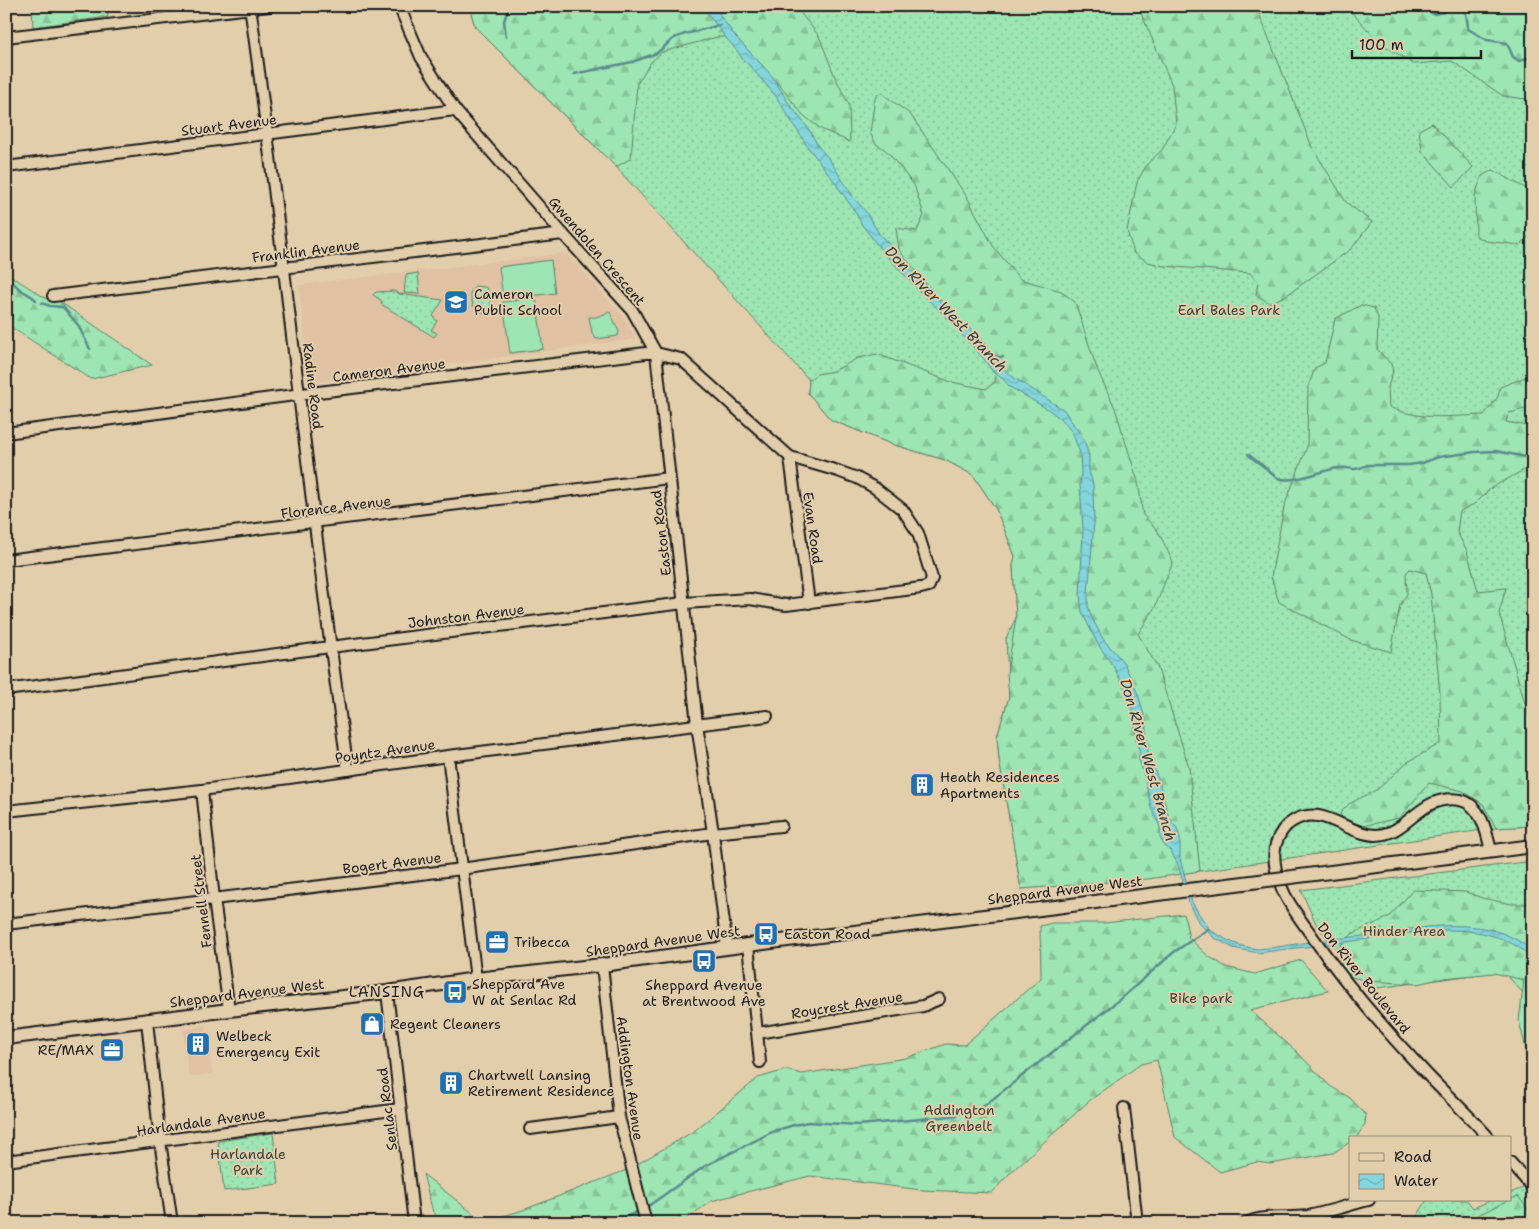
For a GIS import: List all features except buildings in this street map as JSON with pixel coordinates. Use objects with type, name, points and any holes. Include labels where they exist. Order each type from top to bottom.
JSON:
[{"type":"main road","name":"Sheppard Avenue West","points":[[6,1038],[602,965],[1533,846]]},
{"type":"street","points":[[6,37],[269,6]]},
{"type":"street","name":"Gwendolen Crescent","points":[[398,6],[421,57],[455,110],[632,310],[656,353]]},
{"type":"street","name":"Radine Road","points":[[250,7],[330,647],[348,770]]},
{"type":"street","name":"Stuart Avenue","points":[[6,167],[455,110]]},
{"type":"street","name":"Franklin Avenue","points":[[53,296],[563,234]]},
{"type":"street","points":[[656,353],[681,359],[790,457]]},
{"type":"street","name":"Cameron Avenue","points":[[6,433],[300,395],[656,353]]},
{"type":"street","name":"Easton Road","points":[[656,353],[698,724],[727,948]]},
{"type":"street","name":"Johnston Avenue","points":[[6,690],[684,603],[750,599],[786,605],[929,586],[932,578],[918,533],[903,510],[875,488],[857,478],[790,457]]},
{"type":"street","name":"Evan Road","points":[[790,457],[809,603]]},
{"type":"street","name":"Florence Avenue","points":[[6,560],[669,478]]},
{"type":"street","name":"Poyntz Avenue","points":[[6,812],[202,790],[448,756],[766,716]]},
{"type":"street","points":[[448,756],[476,979]]},
{"type":"street","name":"Fennell Street","points":[[202,790],[214,899],[230,1010]]},
{"type":"street","name":"Don River Boulevard","points":[[1487,1136],[1423,1071],[1374,1016],[1329,959],[1285,895],[1274,864],[1275,846],[1281,832],[1291,822],[1300,817],[1309,814],[1318,815],[1362,833],[1377,835],[1396,829],[1424,807],[1449,798],[1466,802],[1477,810],[1488,837],[1491,851]]},
{"type":"street","name":"Bogert Avenue","points":[[6,924],[463,869],[713,833],[781,826]]},
{"type":"street","points":[[748,945],[760,1062]]},
{"type":"street","name":"Addington Avenue","points":[[602,965],[619,1117],[646,1223]]},
{"type":"street","name":"Senlac Road","points":[[387,992],[414,1223]]},
{"type":"street","name":"Roycrest Avenue","points":[[758,1033],[923,1006],[939,999]]},
{"type":"street","points":[[147,1021],[160,1141],[172,1223]]},
{"type":"street","points":[[1124,1108],[1137,1223]]},
{"type":"street","name":"Harlandale Avenue","points":[[6,1161],[400,1109]]},
{"type":"street","points":[[530,1130],[619,1117]]},
{"type":"street","points":[[1512,1164],[1533,1188]]},
{"type":"street","points":[[1246,1223],[1256,1218],[1309,1216],[1362,1202]]},
{"type":"shaded area","name":"Cameron Public School","points":[[566,253],[625,318],[636,339],[310,383],[299,285]]},
{"type":"shaded area","points":[[206,1026],[212,1074],[189,1077],[183,1029]]},
{"type":"green space","points":[[32,6],[106,6],[108,17],[33,27]]},
{"type":"green space","name":"Earl Bales Park","points":[[469,6],[1533,6],[1533,826],[1496,828],[1200,871],[1021,889],[999,759],[997,736],[1009,697],[1006,638],[1016,618],[1013,566],[1015,556],[996,509],[973,475],[945,460],[891,444],[831,420],[808,393],[809,380],[616,167],[475,27]]},
{"type":"green space","points":[[469,6],[795,6],[819,36],[835,77],[849,105],[850,142],[821,129],[803,115],[781,87],[728,37],[717,37],[662,52],[650,63],[637,84],[631,158],[616,167],[475,27]]},
{"type":"green space","points":[[1138,6],[1256,6],[1312,147],[1346,202],[1372,222],[1351,249],[1287,295],[1270,303],[1256,295],[1258,282],[1250,273],[1164,266],[1148,262],[1134,253],[1127,231],[1137,182],[1147,164],[1162,150],[1176,124],[1172,85]]},
{"type":"green space","points":[[1346,6],[1533,6],[1533,100],[1503,96],[1452,61],[1413,64],[1378,41]]},
{"type":"green space","points":[[880,92],[910,114],[967,197],[993,246],[1020,279],[1061,291],[1075,302],[1097,369],[1115,408],[1138,482],[1143,515],[1158,531],[1173,562],[1155,607],[1138,634],[1157,666],[1189,767],[1200,871],[1148,879],[1021,889],[999,759],[997,736],[1009,697],[1007,673],[1016,618],[1013,566],[1015,556],[996,509],[973,475],[945,460],[891,444],[831,420],[808,393],[809,380],[817,374],[834,371],[858,358],[877,354],[951,382],[986,389],[995,382],[996,365],[979,341],[931,290],[899,250],[896,228],[917,231],[924,215],[914,185],[887,151],[876,144],[870,133],[875,98]]},
{"type":"green space","points":[[1432,123],[1473,167],[1454,187],[1422,151],[1419,130]]},
{"type":"green space","points":[[1493,170],[1529,190],[1533,190],[1533,234],[1520,245],[1486,241],[1476,236],[1475,195],[1482,176]]},
{"type":"green space","points":[[551,260],[555,293],[503,299],[499,267]]},
{"type":"green space","points":[[6,273],[47,299],[53,297],[152,365],[91,379],[6,324]]},
{"type":"green space","points":[[418,273],[420,294],[404,293],[406,275]]},
{"type":"green space","points":[[475,286],[485,287],[489,291],[491,306],[487,312],[483,313],[473,306],[470,293]]},
{"type":"green space","points":[[394,291],[399,294],[443,300],[433,316],[437,321],[431,330],[437,333],[434,337],[381,304],[382,301],[373,295],[376,292]]},
{"type":"green space","points":[[536,298],[543,349],[510,353],[503,302]]},
{"type":"green space","points":[[1361,305],[1374,308],[1378,318],[1377,349],[1391,364],[1393,371],[1388,387],[1389,407],[1424,416],[1484,415],[1498,397],[1500,387],[1533,374],[1533,407],[1509,413],[1506,422],[1533,427],[1533,465],[1491,488],[1476,503],[1460,511],[1457,532],[1467,551],[1478,591],[1506,588],[1499,613],[1533,731],[1533,826],[1496,828],[1483,804],[1463,791],[1429,783],[1399,818],[1363,826],[1343,820],[1340,813],[1349,804],[1378,789],[1406,763],[1441,743],[1440,694],[1431,594],[1426,573],[1410,569],[1406,573],[1407,594],[1400,605],[1391,652],[1351,640],[1279,602],[1271,577],[1284,507],[1307,447],[1308,387],[1315,368],[1325,363],[1335,319]]},
{"type":"green space","points":[[610,312],[619,332],[618,336],[596,339],[592,333],[589,317],[596,317]]},
{"type":"green space","name":"Hinder Area","points":[[1533,861],[1533,1004],[1503,971],[1370,989],[1317,926],[1301,890]]},
{"type":"green space","name":"Hinder Area","points":[[1413,890],[1466,892],[1482,898],[1512,904],[1533,904],[1533,1078],[1519,1021],[1524,980],[1494,973],[1444,978],[1417,984],[1367,981],[1352,977],[1342,969],[1338,948],[1352,934],[1389,917]]},
{"type":"green space","name":"Addington Greenbelt","points":[[1184,914],[1189,938],[1208,956],[1226,967],[1255,974],[1301,960],[1328,991],[1250,1010],[1298,1053],[1330,1086],[1350,1098],[1366,1115],[1365,1124],[1357,1136],[1349,1136],[1349,1143],[1333,1153],[1270,1164],[1257,1162],[1220,1172],[1175,1137],[1157,1060],[1141,1064],[1089,1101],[1007,1176],[992,1193],[922,1190],[810,1176],[711,1201],[681,1223],[445,1223],[433,1212],[423,1174],[484,1222],[523,1210],[629,1169],[694,1131],[758,1078],[786,1070],[802,1074],[906,1058],[946,1044],[964,1045],[1041,978],[1040,926],[1052,923],[1104,923]]},
{"type":"green space","name":"Harlandale Park","points":[[273,1133],[279,1184],[224,1191],[218,1141]]},
{"type":"green space","points":[[1533,1184],[1533,1223],[1413,1223],[1426,1202],[1468,1202],[1473,1208],[1487,1202],[1512,1202],[1512,1192]]},
{"type":"green space","points":[[1518,1196],[1533,1217],[1533,1223],[1461,1223],[1505,1202],[1512,1202],[1512,1199]]},
{"type":"water","name":"Don River West Branch","points":[[702,6],[716,6],[721,17],[736,37],[772,76],[880,235],[900,255],[906,265],[923,281],[944,307],[979,337],[998,363],[1013,377],[1064,410],[1084,440],[1089,456],[1089,471],[1093,484],[1094,523],[1088,606],[1103,639],[1124,663],[1139,697],[1147,726],[1146,737],[1149,757],[1159,781],[1169,819],[1177,828],[1180,839],[1180,859],[1192,902],[1210,930],[1229,941],[1257,949],[1418,928],[1439,926],[1480,927],[1499,932],[1517,940],[1533,952],[1533,959],[1514,945],[1493,936],[1470,931],[1447,930],[1423,931],[1258,953],[1233,948],[1213,937],[1199,923],[1190,906],[1178,865],[1171,851],[1160,838],[1160,827],[1151,808],[1139,760],[1134,713],[1127,692],[1113,666],[1097,643],[1082,612],[1080,595],[1083,529],[1080,453],[1072,432],[1062,420],[1049,410],[1010,387],[993,372],[957,327],[921,293],[879,247],[862,225],[834,181],[807,146],[775,95],[743,60]]},
{"type":"waterway","points":[[506,37],[504,21],[509,6]]},
{"type":"waterway","points":[[1425,6],[1433,14],[1444,12],[1453,6]]},
{"type":"waterway","points":[[1457,6],[1461,7],[1465,12],[1468,29],[1487,40],[1507,43],[1513,57],[1519,61],[1527,58],[1533,59]]},
{"type":"waterway","points":[[574,74],[632,62],[657,53],[674,38],[720,25]]},
{"type":"waterway","points":[[6,282],[13,283],[36,300]]},
{"type":"waterway","points":[[42,303],[63,307],[78,325],[90,349]]},
{"type":"waterway","name":"Don River West Branch","points":[[992,357],[1003,357]]},
{"type":"waterway","points":[[1248,454],[1278,478],[1284,479],[1299,478],[1338,468],[1354,469],[1367,465],[1409,465],[1422,463],[1438,457],[1475,452],[1496,451],[1526,457],[1531,455]]},
{"type":"waterway","points":[[644,1209],[705,1166],[774,1131],[794,1125],[808,1122],[859,1125],[951,1116],[980,1109],[1124,996],[1174,952],[1208,929]]},
{"type":"waterway","points":[[613,1223],[639,1211]]},
{"type":"waterway","points":[[1516,1223],[1527,1219]]},
{"type":"place","name":"Cameron Public School","points":[[456,302]]},
{"type":"place","name":"Heath Residences Apartments","points":[[922,785]]},
{"type":"place","name":"Easton Road","points":[[766,934]]},
{"type":"place","name":"Tribecca","points":[[497,942]]},
{"type":"place","name":"Sheppard Avenue at Brentwood Ave","points":[[704,961]]},
{"type":"place","name":"Sheppard Ave W at Senlac Rd","points":[[455,992]]},
{"type":"place","name":"Regent Cleaners","points":[[372,1024]]},
{"type":"place","name":"Welbeck Emergency Exit","points":[[198,1044]]},
{"type":"place","name":"RE/MAX","points":[[112,1050]]},
{"type":"place","name":"Chartwell Lansing Retirement Residence","points":[[451,1083]]},
{"type":"district","name":"LANSING","points":[[387,992]]},
{"type":"park label","name":"Bike park","points":[[1201,998]]}]
